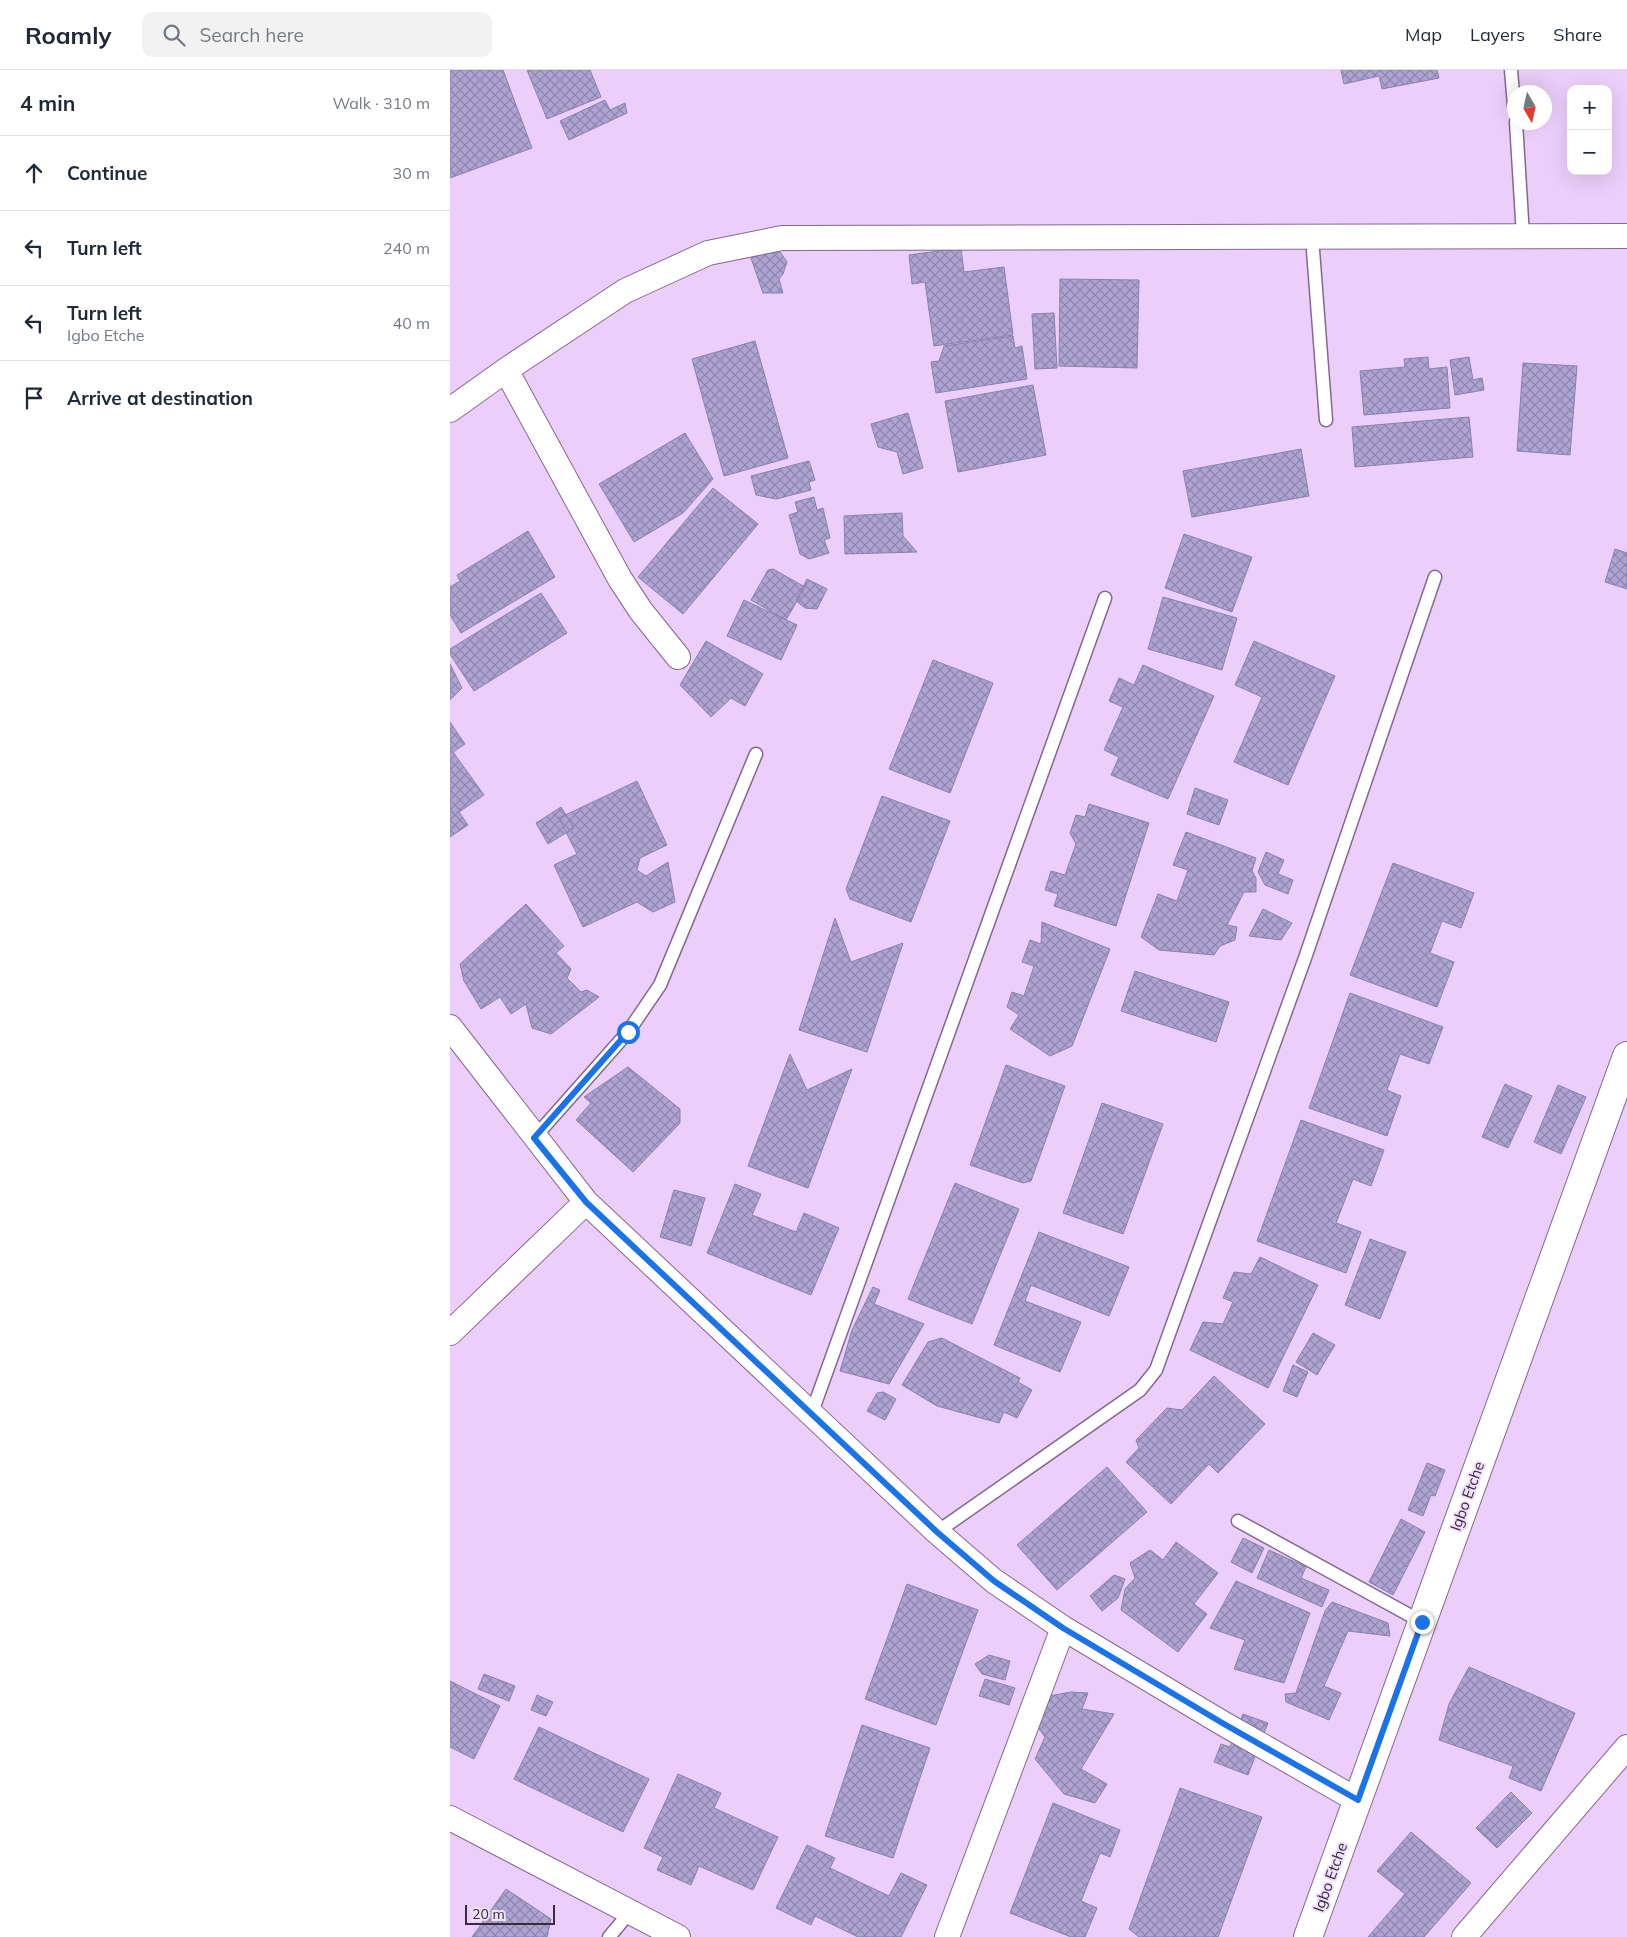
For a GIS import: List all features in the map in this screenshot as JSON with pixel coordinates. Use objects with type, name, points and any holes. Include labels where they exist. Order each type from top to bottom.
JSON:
[{"type":"street","points":[[450,410],[506,370],[625,291],[708,253],[782,238],[1627,236]]},
{"type":"street","points":[[506,370],[620,579],[641,611],[678,657]]},
{"type":"street","points":[[450,1027],[534,1138],[586,1202],[811,1415],[937,1532],[994,1581],[1063,1628],[1224,1724],[1358,1800]]},
{"type":"street","name":"Igbo Etche","points":[[1308,1937],[1627,1056]]},
{"type":"street","points":[[450,1333],[586,1202]]},
{"type":"street","points":[[947,1937],[1063,1628]]},
{"type":"street","points":[[1464,1937],[1627,1747]]},
{"type":"street","points":[[450,1818],[678,1937]]},
{"type":"lane","points":[[1511,70],[1512,85]]},
{"type":"lane","points":[[1516,130],[1523,236]]},
{"type":"lane","points":[[1312,237],[1326,420]]},
{"type":"lane","points":[[937,1532],[1140,1390],[1156,1370],[1305,958],[1435,577]]},
{"type":"lane","points":[[811,1415],[1105,598]]},
{"type":"lane","points":[[534,1138],[628,1032],[660,985],[756,754]]},
{"type":"lane","points":[[1238,1522],[1422,1622]]},
{"type":"lane","points":[[610,1937],[630,1912]]},
{"type":"building","points":[[450,70],[503,70],[532,148],[450,178]]},
{"type":"building","points":[[527,70],[590,70],[601,97],[547,119]]},
{"type":"building","points":[[1341,70],[1437,70],[1439,78],[1382,89],[1379,76],[1344,84]]},
{"type":"building","points":[[605,100],[610,110],[625,103],[627,113],[569,140],[560,121]]},
{"type":"building","points":[[961,248],[964,272],[1004,267],[1013,335],[934,346],[925,282],[912,284],[909,255]]},
{"type":"building","points":[[778,249],[787,262],[779,279],[783,293],[763,293],[751,258]]},
{"type":"building","points":[[1060,279],[1139,280],[1137,368],[1059,366]]},
{"type":"building","points":[[1054,313],[1057,368],[1035,369],[1032,314]]},
{"type":"building","points":[[1013,336],[1015,348],[1022,346],[1027,379],[936,393],[931,362],[939,361],[944,346]]},
{"type":"building","points":[[755,341],[788,458],[724,476],[692,359]]},
{"type":"building","points":[[1428,357],[1429,369],[1447,367],[1450,408],[1364,415],[1360,371],[1405,367],[1404,359]]},
{"type":"building","points":[[1469,357],[1473,380],[1482,378],[1484,390],[1455,395],[1450,360]]},
{"type":"building","points":[[1523,363],[1577,366],[1570,455],[1517,451]]},
{"type":"building","points":[[1033,385],[1046,455],[958,472],[945,401]]},
{"type":"building","points":[[908,413],[923,468],[903,474],[897,452],[878,447],[871,424]]},
{"type":"building","points":[[1469,417],[1473,457],[1355,467],[1352,427]]},
{"type":"building","points":[[685,433],[713,479],[683,513],[634,542],[599,484]]},
{"type":"building","points":[[1301,449],[1309,496],[1192,517],[1183,471]]},
{"type":"building","points":[[809,461],[815,480],[809,482],[811,490],[776,499],[756,495],[751,476]]},
{"type":"building","points":[[713,488],[758,524],[683,614],[638,577]]},
{"type":"building","points":[[814,497],[817,510],[823,508],[830,538],[824,540],[829,553],[809,559],[800,554],[789,515],[798,512],[795,502]]},
{"type":"building","points":[[902,513],[903,536],[917,552],[845,554],[844,516]]},
{"type":"building","points":[[528,531],[555,577],[461,633],[450,615],[450,587],[460,581],[457,575]]},
{"type":"building","points":[[1184,534],[1252,557],[1232,612],[1165,588]]},
{"type":"building","points":[[1615,549],[1627,553],[1627,589],[1605,582]]},
{"type":"building","points":[[773,569],[805,587],[786,620],[751,600],[768,570]]},
{"type":"building","points":[[807,579],[827,589],[817,609],[805,608],[796,601]]},
{"type":"building","points":[[541,593],[567,633],[474,691],[450,654],[450,649]]},
{"type":"building","points":[[1163,597],[1237,618],[1222,670],[1148,649]]},
{"type":"building","points":[[744,600],[797,625],[781,660],[727,636]]},
{"type":"building","points":[[706,641],[763,674],[745,706],[731,698],[711,717],[680,685]]},
{"type":"building","points":[[1254,641],[1335,676],[1288,785],[1234,762],[1262,697],[1235,685]]},
{"type":"building","points":[[933,660],[993,683],[950,793],[889,769]]},
{"type":"building","points":[[450,664],[462,688],[450,700]]},
{"type":"building","points":[[1143,665],[1214,696],[1168,799],[1111,775],[1119,757],[1104,750],[1123,707],[1109,701],[1119,678],[1134,685]]},
{"type":"building","points":[[450,722],[465,744],[453,752],[484,795],[459,812],[468,825],[450,837]]},
{"type":"building","points":[[637,781],[667,845],[640,858],[637,870],[646,876],[668,862],[675,902],[653,912],[637,902],[583,927],[554,865],[577,854],[559,818]]},
{"type":"building","points":[[1195,788],[1228,800],[1219,825],[1187,814]]},
{"type":"building","points":[[882,796],[950,821],[911,922],[850,899],[846,889]]},
{"type":"building","points":[[1089,804],[1149,823],[1116,926],[1054,906],[1058,894],[1045,890],[1051,871],[1065,875],[1076,844],[1070,833],[1076,815],[1085,817]]},
{"type":"building","points":[[561,807],[574,828],[548,844],[536,823]]},
{"type":"building","points":[[1186,832],[1256,858],[1252,871],[1256,878],[1256,892],[1244,892],[1227,925],[1237,927],[1235,940],[1220,946],[1214,955],[1159,950],[1141,937],[1158,894],[1177,901],[1188,870],[1173,865]]},
{"type":"building","points":[[1266,852],[1284,860],[1278,874],[1293,880],[1288,894],[1265,885],[1258,872]]},
{"type":"building","points":[[1393,863],[1474,893],[1461,928],[1442,921],[1430,953],[1454,962],[1437,1007],[1350,975]]},
{"type":"building","points":[[526,904],[564,946],[556,953],[571,969],[567,978],[581,992],[587,990],[599,997],[551,1034],[532,1028],[526,1004],[511,1014],[500,997],[481,1009],[464,981],[460,964]]},
{"type":"building","points":[[1263,909],[1292,923],[1281,940],[1249,936]]},
{"type":"building","points":[[835,918],[851,962],[903,943],[867,1052],[799,1030]]},
{"type":"building","points":[[1042,922],[1110,949],[1072,1046],[1050,1056],[1010,1029],[1019,1015],[1007,1007],[1012,992],[1024,996],[1034,966],[1022,962],[1030,940],[1041,944]]},
{"type":"building","points":[[1135,971],[1229,1002],[1216,1042],[1121,1011]]},
{"type":"building","points":[[1350,993],[1443,1027],[1429,1064],[1400,1054],[1387,1090],[1401,1096],[1387,1136],[1309,1108]]},
{"type":"building","points":[[790,1054],[807,1090],[852,1069],[808,1188],[748,1166]]},
{"type":"building","points":[[1006,1065],[1065,1086],[1031,1181],[1023,1183],[970,1165]]},
{"type":"building","points":[[628,1067],[680,1109],[680,1123],[633,1172],[576,1120],[591,1103],[584,1097]]},
{"type":"building","points":[[1505,1084],[1532,1096],[1508,1148],[1482,1137]]},
{"type":"building","points":[[1558,1085],[1586,1097],[1561,1154],[1534,1142]]},
{"type":"building","points":[[1102,1103],[1163,1124],[1123,1234],[1063,1213]]},
{"type":"building","points":[[1301,1120],[1384,1150],[1371,1186],[1353,1179],[1336,1223],[1361,1232],[1346,1273],[1257,1241]]},
{"type":"building","points":[[955,1183],[1019,1209],[972,1324],[908,1299]]},
{"type":"building","points":[[735,1184],[761,1194],[752,1215],[796,1232],[804,1213],[839,1228],[811,1295],[707,1253]]},
{"type":"building","points":[[674,1190],[705,1198],[691,1246],[660,1237]]},
{"type":"building","points":[[1039,1232],[1129,1267],[1109,1316],[1031,1285],[1025,1301],[1081,1322],[1060,1372],[994,1345]]},
{"type":"building","points":[[1370,1239],[1406,1252],[1380,1319],[1345,1305]]},
{"type":"building","points":[[1260,1257],[1318,1285],[1268,1388],[1190,1350],[1203,1322],[1223,1324],[1233,1302],[1223,1298],[1234,1272],[1251,1274]]},
{"type":"building","points":[[873,1287],[880,1290],[874,1304],[924,1324],[889,1384],[840,1371],[852,1330]]},
{"type":"building","points":[[1313,1333],[1335,1345],[1317,1375],[1296,1362]]},
{"type":"building","points":[[942,1338],[1020,1378],[1018,1382],[1032,1390],[1017,1418],[1004,1412],[999,1423],[937,1406],[902,1385],[928,1342]]},
{"type":"building","points":[[1293,1365],[1308,1372],[1297,1397],[1283,1391]]},
{"type":"building","points":[[1214,1376],[1265,1424],[1218,1473],[1209,1464],[1171,1504],[1126,1462],[1139,1448],[1136,1440],[1167,1408],[1182,1410]]},
{"type":"building","points":[[883,1392],[896,1399],[885,1420],[867,1411],[877,1393]]},
{"type":"building","points":[[1427,1463],[1445,1470],[1435,1496],[1431,1495],[1423,1516],[1408,1510]]},
{"type":"building","points":[[1107,1467],[1147,1512],[1057,1590],[1017,1545]]},
{"type":"building","points":[[1401,1519],[1425,1532],[1393,1595],[1369,1582]]},
{"type":"building","points":[[1243,1538],[1264,1548],[1252,1573],[1231,1562]]},
{"type":"building","points":[[1176,1542],[1218,1573],[1194,1604],[1207,1614],[1178,1652],[1121,1610],[1125,1589],[1135,1578],[1130,1563],[1150,1550],[1163,1560]]},
{"type":"building","points":[[1269,1550],[1306,1567],[1301,1578],[1329,1590],[1322,1607],[1257,1578]]},
{"type":"building","points":[[1114,1575],[1125,1579],[1118,1598],[1102,1611],[1090,1596]]},
{"type":"building","points":[[1236,1581],[1310,1613],[1284,1683],[1234,1669],[1245,1640],[1210,1628]]},
{"type":"building","points":[[907,1584],[978,1610],[936,1725],[865,1699]]},
{"type":"building","points":[[1332,1602],[1388,1623],[1390,1636],[1348,1631],[1324,1686],[1341,1693],[1329,1720],[1286,1702],[1285,1694],[1296,1693],[1325,1611]]},
{"type":"building","points":[[989,1655],[1010,1661],[1005,1680],[982,1674],[975,1664]]},
{"type":"building","points":[[1469,1667],[1575,1713],[1541,1791],[1509,1778],[1513,1766],[1439,1740],[1449,1704]]},
{"type":"building","points":[[484,1674],[515,1686],[509,1701],[478,1689]]},
{"type":"building","points":[[985,1679],[1015,1688],[1009,1705],[979,1696]]},
{"type":"building","points":[[450,1681],[500,1706],[474,1759],[450,1747]]},
{"type":"building","points":[[1071,1692],[1088,1693],[1082,1709],[1114,1714],[1081,1769],[1107,1784],[1095,1803],[1064,1794],[1035,1759],[1045,1737],[1037,1726],[1049,1696]]},
{"type":"building","points":[[537,1695],[553,1702],[546,1716],[531,1710]]},
{"type":"building","points":[[1243,1714],[1268,1723],[1248,1775],[1214,1762],[1221,1744],[1230,1747]]},
{"type":"building","points":[[862,1725],[930,1748],[893,1858],[825,1836]]},
{"type":"building","points":[[539,1727],[649,1779],[623,1832],[514,1779]]},
{"type":"building","points":[[678,1774],[721,1793],[714,1808],[778,1837],[753,1890],[699,1866],[691,1885],[657,1870],[663,1857],[644,1848]]},
{"type":"building","points":[[1180,1788],[1262,1817],[1218,1937],[1139,1937],[1129,1929]]},
{"type":"building","points":[[1511,1792],[1532,1813],[1497,1848],[1476,1828]]},
{"type":"building","points":[[1053,1803],[1120,1830],[1110,1857],[1100,1853],[1081,1901],[1097,1908],[1085,1937],[1071,1937],[1010,1913]]},
{"type":"building","points":[[1411,1832],[1471,1883],[1424,1937],[1368,1937],[1405,1894],[1377,1871]]},
{"type":"building","points":[[807,1845],[835,1858],[830,1868],[889,1896],[901,1873],[927,1885],[901,1937],[858,1937],[815,1916],[811,1925],[776,1908]]},
{"type":"building","points":[[506,1889],[551,1919],[547,1937],[472,1937]]},
{"type":"route","points":[[628,1032],[534,1138],[586,1202],[811,1415],[937,1532],[994,1581],[1063,1628],[1224,1724],[1358,1800],[1422,1622]]}]
